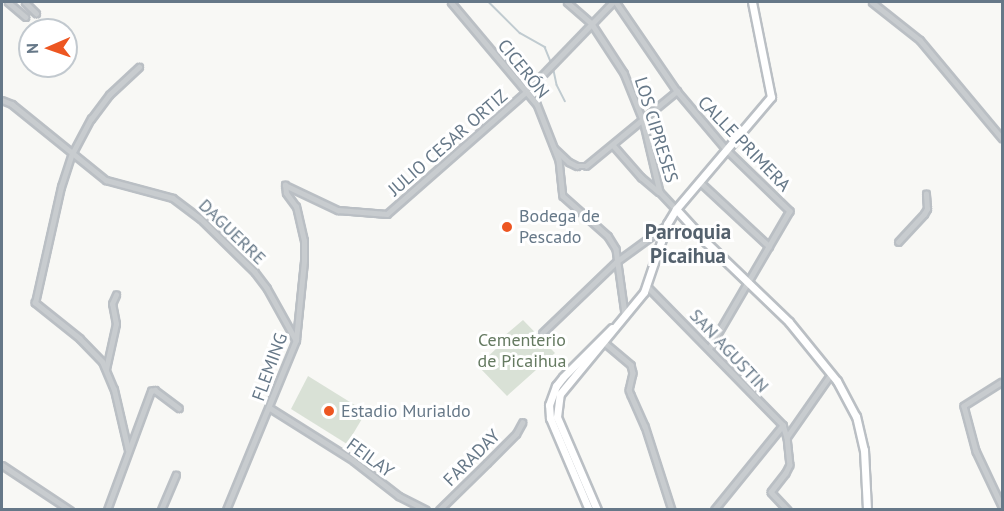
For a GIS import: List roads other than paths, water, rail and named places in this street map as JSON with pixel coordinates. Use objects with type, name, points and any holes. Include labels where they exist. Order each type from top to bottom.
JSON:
[{"type":"main road","points":[[597,510],[557,417],[560,394],[624,320],[647,286],[667,224],[676,209],[771,97],[752,2]]},
{"type":"main road","points":[[676,209],[706,242],[789,322],[831,374],[856,416],[864,450],[867,510]]},
{"type":"main road","points":[[589,510],[550,418],[549,405],[563,377],[624,320]]},
{"type":"street","points":[[8,2],[26,17]]},
{"type":"street","points":[[25,2],[36,13]]},
{"type":"street","name":"CICERÓN","points":[[451,2],[537,104],[561,168],[563,196],[608,236],[616,249],[624,320]]},
{"type":"street","name":"LOS CIPRESES","points":[[567,2],[592,24],[624,73],[643,120],[660,192],[676,209]]},
{"type":"street","points":[[592,24],[614,2]]},
{"type":"street","name":"CALLE PRIMERA","points":[[614,2],[677,91],[726,150],[790,210],[769,246]]},
{"type":"street","points":[[872,2],[920,40],[1002,138]]},
{"type":"street","name":"JULIO CESAR ORTIZ","points":[[286,193],[285,185],[288,185],[338,210],[387,214],[550,70],[592,24]]},
{"type":"street","points":[[128,450],[117,399],[106,369],[80,339],[35,303],[61,187],[72,154],[91,119],[109,95],[139,67]]},
{"type":"street","points":[[555,149],[569,162],[577,166],[586,166],[677,91]]},
{"type":"street","name":"DAGUERRE","points":[[2,100],[12,104],[106,180],[173,198],[200,218],[255,272],[267,288],[296,340]]},
{"type":"street","points":[[613,145],[641,177],[660,192]]},
{"type":"street","points":[[699,182],[769,246],[750,283],[710,348]]},
{"type":"street","name":"FLEMING","points":[[226,510],[270,408],[296,340],[304,240],[296,207],[286,193]]},
{"type":"street","points":[[898,242],[927,209],[926,194]]},
{"type":"street","points":[[542,333],[616,262],[667,224]]},
{"type":"street","name":"SAN AGUSTIN","points":[[647,286],[783,425],[787,437],[789,469],[771,490],[771,494],[788,510]]},
{"type":"street","points":[[106,369],[116,324],[112,304],[116,296]]},
{"type":"street","points":[[605,343],[631,365],[633,373],[631,395],[645,426],[672,510]]},
{"type":"street","points":[[787,437],[831,374]]},
{"type":"street","points":[[1002,382],[964,406],[976,451],[1002,506]]},
{"type":"street","points":[[107,510],[151,391],[155,390],[179,408]]},
{"type":"street","name":"FEILAY","points":[[270,408],[354,462],[399,496],[426,510]]},
{"type":"street","name":"FARADAY","points":[[439,510],[516,434],[522,423]]},
{"type":"street","points":[[714,510],[783,425]]},
{"type":"street","points":[[2,465],[70,510]]},
{"type":"street","points":[[161,510],[176,475]]},
{"type":"waterway","points":[[489,2],[520,33],[545,47],[551,62]]},
{"type":"waterway","points":[[553,66],[557,85],[565,101]]},
{"type":"place","name":"Bodega de Pescado","points":[[507,227]]},
{"type":"place","name":"Estadio Murialdo","points":[[329,411]]},
{"type":"district","name":"Parroquia Picaihua","points":[[688,244]]},
{"type":"park label","name":"Cementerio de Picaihua","points":[[522,351]]}]
